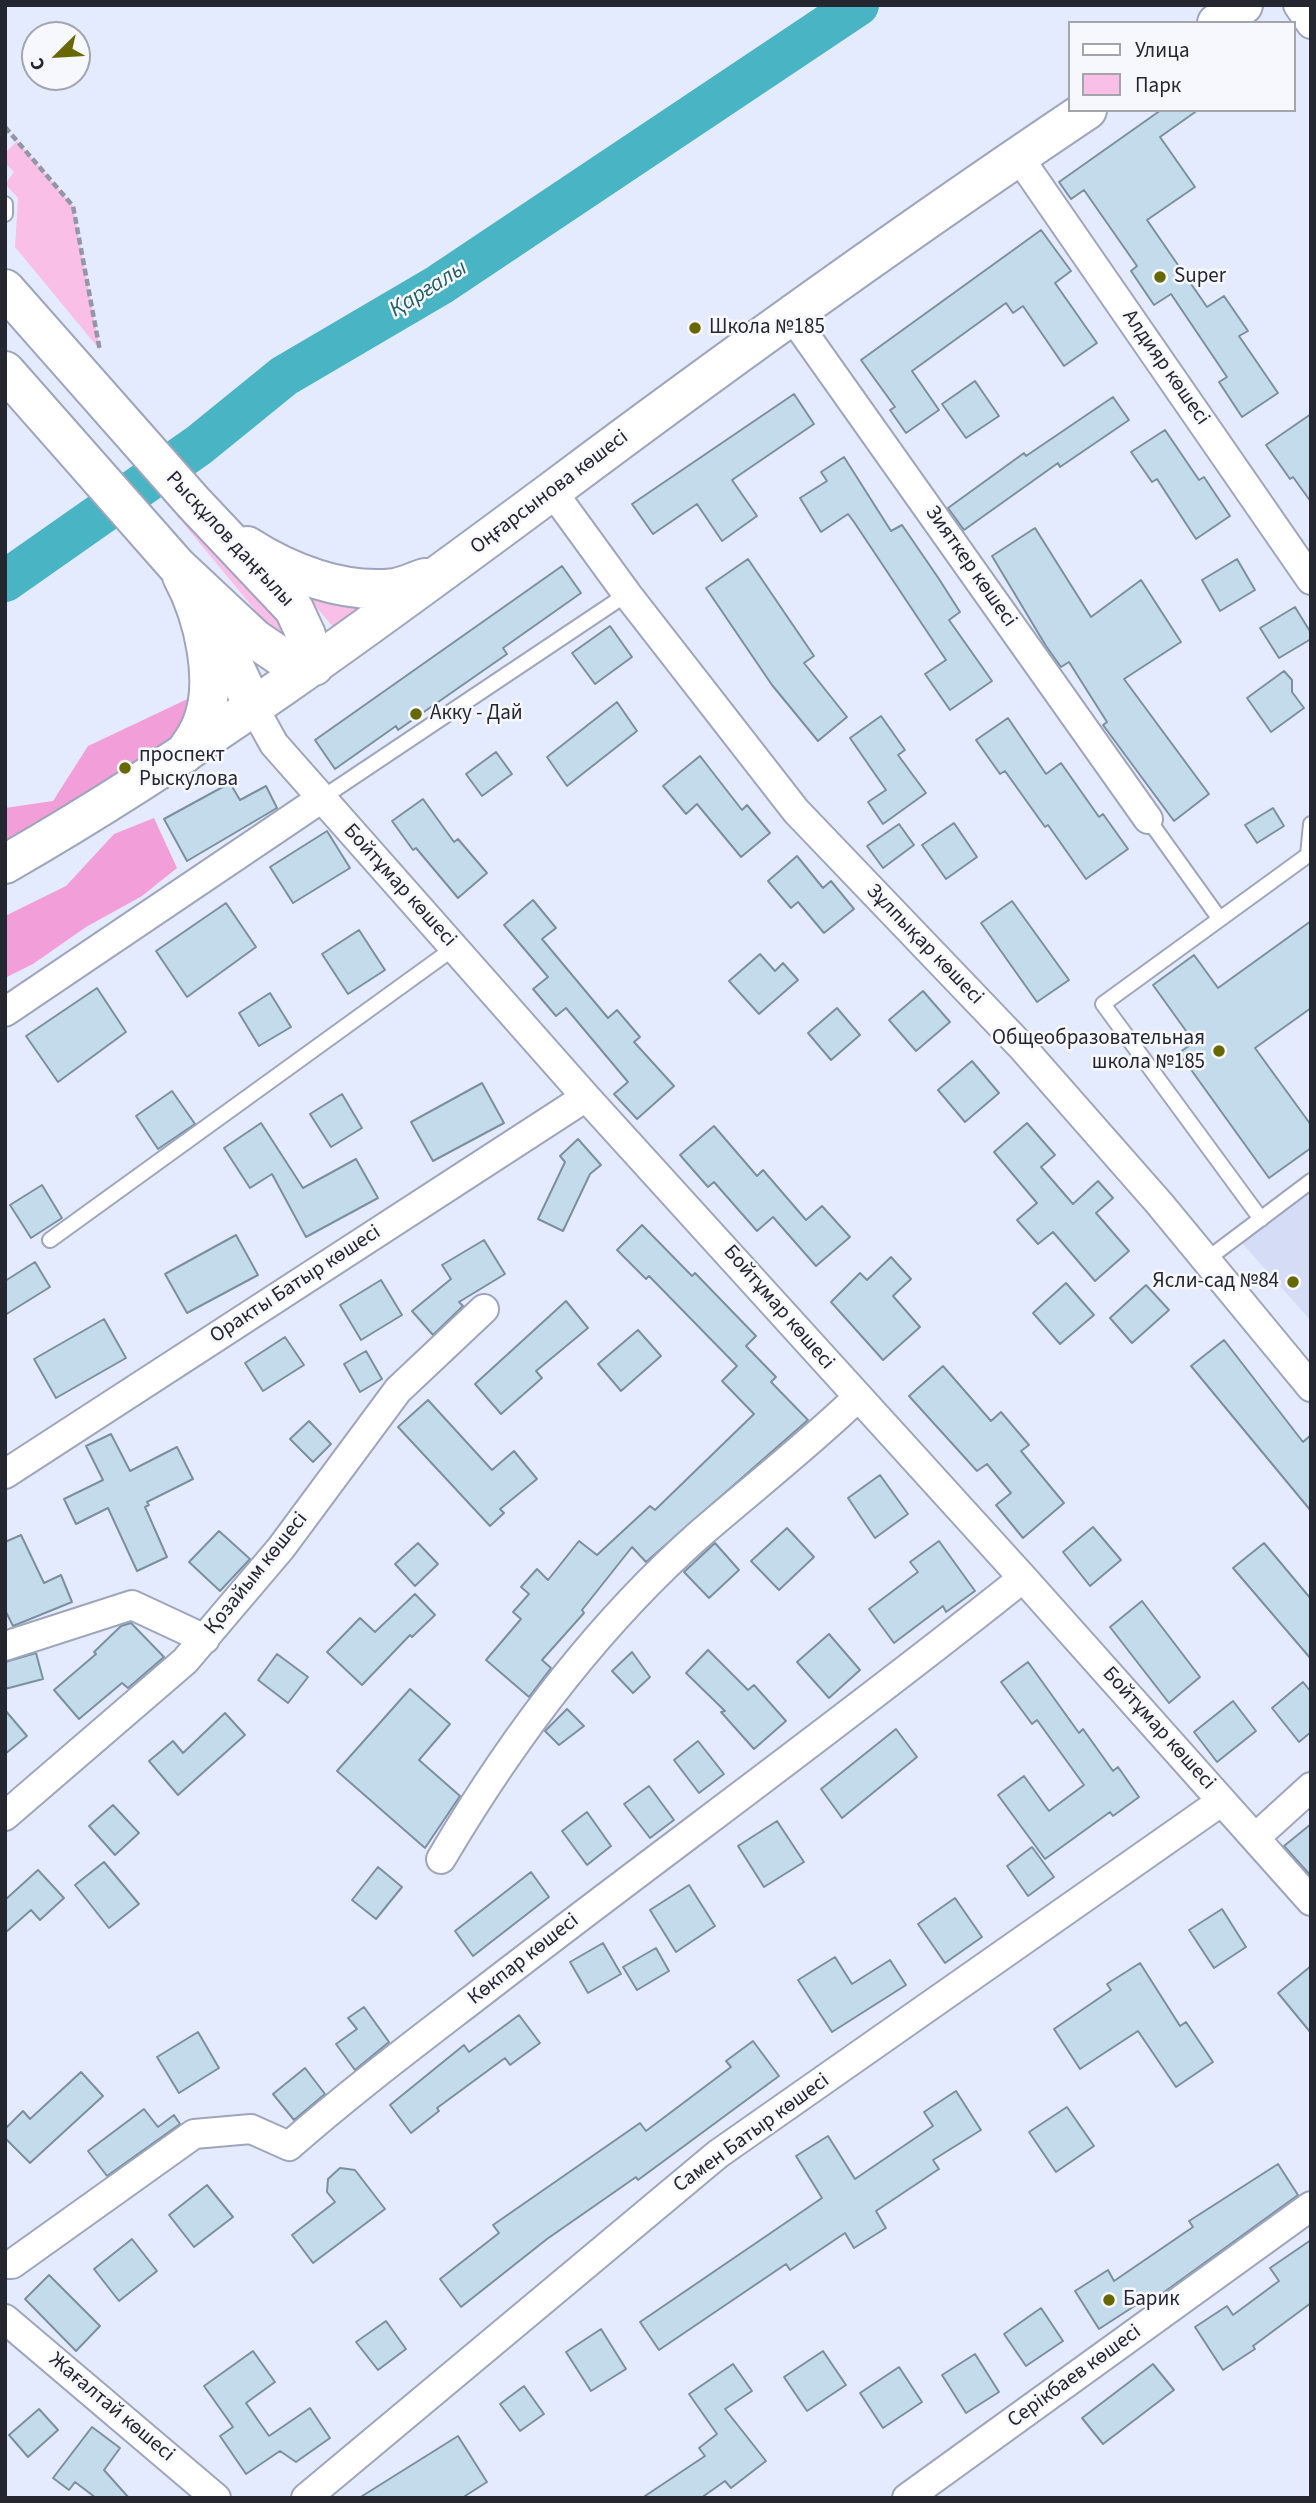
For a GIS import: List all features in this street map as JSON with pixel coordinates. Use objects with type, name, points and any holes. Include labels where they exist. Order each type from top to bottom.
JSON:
[{"type":"main road","points":[[1220,21],[1243,5]]},
{"type":"main road","name":"Оңғарсынова көшесі","points":[[5,864],[183,757],[254,708],[447,570],[791,315],[1084,112]]},
{"type":"main road","name":"Рысқұлов даңғылы","points":[[5,289],[118,418],[294,609],[306,635],[314,666]]},
{"type":"main road","points":[[5,371],[174,567],[255,639],[280,656],[314,666]]},
{"type":"main road","points":[[204,513],[252,549],[313,579],[349,588],[395,588],[447,570]]},
{"type":"main road","points":[[174,567],[228,653],[254,708]]},
{"type":"main road","points":[[174,567],[206,654],[208,695],[202,725],[183,757]]},
{"type":"street","points":[[1298,5],[1311,24]]},
{"type":"street","name":"Алдияр көшесі","points":[[1018,156],[1311,580]]},
{"type":"street","name":"Зияткер көшесі","points":[[791,315],[1148,819]]},
{"type":"street","name":"Зұлпықар көшесі","points":[[552,491],[627,594],[796,811],[1021,1046],[1206,1260],[1311,1387]]},
{"type":"street","name":"Бойтұмар көшесі","points":[[254,708],[274,744],[586,1097],[757,1283],[857,1398],[1023,1578],[1311,1901]]},
{"type":"street","points":[[5,1012],[322,798]]},
{"type":"street","name":"Оракты Батыр көшесі","points":[[5,1474],[586,1097]]},
{"type":"street","name":"Қозайым көшесі","points":[[5,1816],[185,1661],[281,1548],[398,1390],[484,1309]]},
{"type":"street","points":[[441,1859],[470,1810],[530,1722],[622,1610],[700,1534],[807,1446],[857,1398]]},
{"type":"street","name":"Көкпар көшесі","points":[[5,2264],[12,2264],[101,2203],[194,2134],[251,2129],[289,2146],[329,2110],[926,1656],[1023,1578]]},
{"type":"street","points":[[5,1646],[132,1605],[205,1639]]},
{"type":"street","points":[[1255,1838],[1311,1787]]},
{"type":"street","name":"Самен Батыр көшесі","points":[[306,2498],[718,2154],[1222,1801]]},
{"type":"street","name":"Серікбаев көшесі","points":[[907,2498],[1311,2206]]},
{"type":"street","name":"Жағалтай көшесі","points":[[5,2319],[216,2498]]},
{"type":"lane","points":[[5,204],[5,214]]},
{"type":"lane","points":[[322,798],[627,594]]},
{"type":"lane","points":[[1148,819],[1219,918]]},
{"type":"lane","points":[[1261,1219],[1103,1004],[1308,855],[1311,824]]},
{"type":"lane","points":[[50,1240],[454,948]]},
{"type":"lane","points":[[1206,1260],[1311,1181]]},
{"type":"path","points":[[5,127],[73,206],[101,355]]},
{"type":"shaded area","points":[[196,695],[202,725],[5,862],[5,808],[53,801],[88,746]]},
{"type":"shaded area","points":[[154,818],[177,868],[142,896],[86,927],[33,964],[5,978],[5,916],[66,886],[114,834]]},
{"type":"shaded area","name":"Ясли-сад №84","points":[[1311,1190],[1311,1321],[1241,1242]]},
{"type":"green space","points":[[17,141],[73,206],[100,350],[15,247],[18,198],[5,184],[14,172],[5,163],[5,153]]},
{"type":"green space","points":[[185,510],[286,619],[278,638],[178,517]]},
{"type":"green space","points":[[295,582],[344,607],[392,601],[339,634]]},
{"type":"building","points":[[1158,112],[1195,112],[1160,137],[1195,187],[1147,220],[1207,307],[1224,296],[1248,331],[1239,336],[1278,393],[1242,417],[1219,382],[1227,377],[1171,294],[1154,305],[1131,271],[1137,266],[1084,190],[1071,199],[1059,182]]},
{"type":"building","points":[[1041,230],[1071,271],[1055,283],[1097,343],[1064,366],[1023,306],[1013,313],[1006,303],[912,371],[939,410],[906,433],[890,410],[895,407],[861,360]]},
{"type":"building","points":[[975,381],[999,416],[966,438],[942,404]]},
{"type":"building","points":[[794,394],[814,424],[732,480],[757,516],[722,541],[697,504],[653,534],[632,504]]},
{"type":"building","points":[[1113,397],[1129,420],[1060,467],[1058,463],[964,530],[948,508],[1024,453],[1026,456]]},
{"type":"building","points":[[1311,414],[1311,502],[1293,477],[1290,479],[1266,445]]},
{"type":"building","points":[[1165,430],[1199,480],[1204,477],[1230,516],[1196,539],[1157,479],[1152,482],[1131,452]]},
{"type":"building","points":[[844,457],[891,531],[902,525],[939,579],[960,612],[949,620],[992,681],[950,710],[925,674],[946,660],[854,522],[848,514],[821,532],[800,498],[827,481],[821,472]]},
{"type":"building","points":[[1035,528],[1091,617],[1141,580],[1181,642],[1124,679],[1209,794],[1174,821],[1103,725],[1107,722],[1069,662],[1061,667],[1046,646],[992,556]]},
{"type":"building","points":[[748,559],[814,656],[804,663],[847,717],[818,741],[772,685],[706,588]]},
{"type":"building","points":[[1237,559],[1255,590],[1220,611],[1202,580]]},
{"type":"building","points":[[562,566],[581,593],[503,648],[507,654],[398,730],[396,726],[335,769],[315,740]]},
{"type":"building","points":[[1295,607],[1311,633],[1311,639],[1279,658],[1260,628]]},
{"type":"building","points":[[610,626],[632,657],[595,684],[572,653]]},
{"type":"building","points":[[1284,671],[1292,680],[1292,692],[1304,708],[1271,732],[1247,698]]},
{"type":"building","points":[[617,702],[637,731],[567,786],[547,757]]},
{"type":"building","points":[[881,716],[905,750],[898,755],[926,793],[883,824],[868,802],[886,790],[850,738]]},
{"type":"building","points":[[1008,718],[1046,774],[1061,763],[1099,817],[1103,814],[1128,849],[1086,879],[1048,825],[1045,827],[1005,771],[1000,774],[976,740]]},
{"type":"building","points":[[496,752],[512,774],[482,796],[466,774]]},
{"type":"building","points":[[700,756],[742,810],[747,805],[770,833],[741,857],[697,804],[686,814],[663,786]]},
{"type":"building","points":[[230,783],[240,800],[266,786],[277,808],[187,861],[164,819]]},
{"type":"building","points":[[423,799],[454,842],[458,839],[487,873],[458,898],[416,848],[413,850],[392,821]]},
{"type":"building","points":[[1273,808],[1284,826],[1257,843],[1245,825]]},
{"type":"building","points":[[954,823],[977,857],[946,879],[922,845]]},
{"type":"building","points":[[899,824],[914,845],[883,868],[867,846]]},
{"type":"building","points":[[327,831],[350,868],[293,903],[270,867]]},
{"type":"building","points":[[797,856],[823,888],[831,881],[854,909],[824,933],[798,902],[791,908],[768,881]]},
{"type":"building","points":[[533,900],[556,928],[542,939],[608,1018],[617,1010],[640,1037],[634,1042],[674,1086],[637,1119],[614,1094],[628,1082],[566,1008],[556,1016],[533,989],[548,977],[504,925]]},
{"type":"building","points":[[1012,901],[1069,980],[1037,1002],[981,923]]},
{"type":"building","points":[[226,903],[256,947],[187,997],[156,951]]},
{"type":"building","name":"Общеобразовательная школа №185","points":[[1311,921],[1311,1008],[1255,1048],[1311,1125],[1311,1148],[1269,1178],[1179,1053],[1194,1042],[1153,985],[1194,955],[1218,988]]},
{"type":"building","points":[[359,930],[385,970],[348,994],[322,954]]},
{"type":"building","points":[[760,954],[775,971],[783,963],[798,980],[759,1014],[729,981]]},
{"type":"building","points":[[97,988],[126,1032],[58,1082],[26,1036]]},
{"type":"building","points":[[923,991],[950,1022],[916,1051],[889,1020]]},
{"type":"building","points":[[270,993],[291,1027],[259,1046],[239,1013]]},
{"type":"building","points":[[837,1008],[860,1035],[831,1060],[808,1033]]},
{"type":"building","points":[[972,1061],[999,1093],[965,1122],[938,1090]]},
{"type":"building","points":[[482,1083],[504,1123],[433,1161],[411,1122]]},
{"type":"building","points":[[172,1091],[195,1124],[158,1149],[136,1116]]},
{"type":"building","points":[[342,1094],[362,1128],[331,1147],[310,1114]]},
{"type":"building","points":[[261,1123],[303,1188],[356,1159],[378,1198],[306,1237],[272,1174],[250,1188],[224,1148]]},
{"type":"building","points":[[1027,1123],[1055,1155],[1041,1167],[1073,1204],[1098,1181],[1113,1198],[1096,1213],[1129,1251],[1095,1281],[1053,1232],[1038,1244],[1017,1220],[1037,1203],[994,1152]]},
{"type":"building","points":[[714,1126],[757,1176],[763,1170],[806,1220],[822,1206],[850,1237],[816,1266],[773,1217],[757,1231],[714,1182],[708,1187],[680,1155]]},
{"type":"building","points":[[578,1139],[601,1165],[590,1174],[563,1231],[538,1219],[565,1162],[560,1156]]},
{"type":"building","points":[[42,1185],[62,1218],[31,1238],[10,1205]]},
{"type":"building","points":[[642,1225],[692,1276],[695,1273],[756,1336],[746,1346],[776,1377],[771,1382],[808,1420],[646,1562],[632,1547],[582,1610],[584,1613],[542,1660],[551,1668],[529,1697],[486,1660],[521,1619],[513,1612],[529,1594],[521,1587],[537,1569],[548,1580],[579,1541],[597,1555],[650,1506],[655,1510],[754,1414],[722,1381],[737,1366],[649,1276],[646,1279],[617,1250]]},
{"type":"building","points":[[236,1235],[258,1275],[187,1313],[165,1274]]},
{"type":"building","points":[[484,1240],[505,1274],[459,1302],[463,1306],[433,1335],[412,1311],[451,1279],[442,1265]]},
{"type":"building","points":[[891,1257],[911,1279],[893,1296],[920,1327],[883,1360],[831,1302],[860,1273],[867,1280]]},
{"type":"building","points":[[35,1262],[50,1287],[5,1315],[5,1281]]},
{"type":"building","points":[[381,1280],[402,1315],[361,1340],[340,1305]]},
{"type":"building","points":[[1066,1283],[1094,1315],[1060,1344],[1033,1313]]},
{"type":"building","points":[[1146,1285],[1169,1310],[1132,1343],[1110,1318]]},
{"type":"building","points":[[566,1301],[588,1328],[536,1371],[542,1378],[501,1414],[475,1384]]},
{"type":"building","points":[[104,1319],[126,1358],[56,1398],[34,1359]]},
{"type":"building","points":[[638,1330],[661,1356],[621,1391],[598,1364]]},
{"type":"building","points":[[285,1337],[304,1365],[263,1391],[245,1363]]},
{"type":"building","points":[[1224,1340],[1303,1442],[1311,1435],[1311,1511],[1191,1366]]},
{"type":"building","points":[[366,1351],[382,1379],[360,1392],[344,1364]]},
{"type":"building","points":[[943,1366],[991,1421],[1001,1412],[1029,1445],[1021,1451],[1064,1503],[1023,1538],[996,1505],[1011,1493],[987,1464],[977,1471],[909,1396]]},
{"type":"building","points":[[428,1400],[492,1470],[514,1451],[537,1479],[500,1509],[504,1513],[490,1526],[398,1427]]},
{"type":"building","points":[[309,1421],[331,1444],[313,1462],[290,1439]]},
{"type":"building","points":[[111,1434],[130,1471],[177,1447],[193,1479],[147,1502],[149,1505],[145,1507],[167,1557],[137,1571],[108,1508],[76,1524],[64,1499],[103,1480],[86,1446]]},
{"type":"building","points":[[880,1475],[908,1514],[875,1538],[848,1498]]},
{"type":"building","points":[[1093,1527],[1121,1560],[1090,1586],[1063,1552]]},
{"type":"building","points":[[787,1528],[814,1557],[779,1590],[751,1561]]},
{"type":"building","points":[[219,1531],[250,1559],[220,1591],[189,1562]]},
{"type":"building","points":[[21,1535],[44,1583],[61,1575],[72,1602],[13,1626],[5,1610],[5,1542]]},
{"type":"building","points":[[939,1541],[975,1591],[946,1612],[943,1606],[894,1643],[869,1609],[918,1572],[910,1562]]},
{"type":"building","points":[[418,1543],[438,1564],[415,1586],[395,1564]]},
{"type":"building","points":[[715,1543],[739,1570],[709,1598],[684,1572]]},
{"type":"building","points":[[1264,1543],[1311,1599],[1311,1659],[1233,1568]]},
{"type":"building","points":[[415,1594],[435,1615],[412,1637],[410,1635],[362,1685],[327,1652],[360,1618],[375,1632]]},
{"type":"building","points":[[1142,1601],[1200,1677],[1169,1703],[1110,1627]]},
{"type":"building","points":[[131,1623],[164,1657],[128,1688],[122,1683],[79,1719],[54,1690],[96,1654],[94,1652],[121,1626]]},
{"type":"building","points":[[829,1634],[860,1670],[829,1698],[797,1662]]},
{"type":"building","points":[[708,1650],[748,1690],[754,1685],[786,1721],[754,1749],[721,1712],[725,1711],[686,1673]]},
{"type":"building","points":[[632,1652],[650,1677],[633,1693],[612,1671]]},
{"type":"building","points":[[36,1653],[43,1679],[5,1689],[5,1662]]},
{"type":"building","points":[[277,1654],[308,1677],[288,1703],[258,1680]]},
{"type":"building","points":[[1028,1662],[1079,1733],[1083,1729],[1113,1771],[1118,1767],[1139,1797],[1113,1816],[1110,1812],[1045,1859],[998,1795],[1024,1776],[1049,1811],[1084,1785],[1037,1720],[1032,1724],[1001,1682]]},
{"type":"building","points":[[1303,1682],[1311,1692],[1311,1732],[1299,1742],[1272,1708]]},
{"type":"building","points":[[410,1689],[450,1724],[419,1760],[460,1796],[425,1848],[337,1771]]},
{"type":"building","points":[[1233,1701],[1256,1731],[1217,1762],[1194,1732]]},
{"type":"building","points":[[567,1709],[584,1726],[559,1745],[545,1731]]},
{"type":"building","points":[[5,1710],[27,1736],[5,1754]]},
{"type":"building","points":[[225,1713],[245,1735],[178,1795],[149,1761],[173,1741],[183,1753]]},
{"type":"building","points":[[896,1729],[917,1757],[842,1818],[821,1789]]},
{"type":"building","points":[[698,1741],[724,1774],[699,1793],[674,1760]]},
{"type":"building","points":[[649,1786],[674,1820],[650,1838],[624,1804]]},
{"type":"building","points":[[113,1805],[139,1833],[115,1855],[89,1826]]},
{"type":"building","points":[[587,1812],[611,1846],[587,1865],[562,1831]]},
{"type":"building","points":[[777,1821],[804,1862],[764,1887],[738,1846]]},
{"type":"building","points":[[1311,1824],[1311,1876],[1284,1846]]},
{"type":"building","points":[[1032,1847],[1054,1877],[1028,1896],[1007,1866]]},
{"type":"building","points":[[104,1862],[139,1904],[109,1928],[75,1885]]},
{"type":"building","points":[[378,1867],[402,1887],[376,1919],[352,1900]]},
{"type":"building","points":[[38,1870],[64,1898],[40,1920],[31,1910],[5,1933],[5,1900]]},
{"type":"building","points":[[531,1872],[549,1897],[473,1956],[455,1931]]},
{"type":"building","points":[[689,1885],[715,1926],[676,1952],[650,1910]]},
{"type":"building","points":[[955,1898],[982,1937],[945,1963],[918,1924]]},
{"type":"building","points":[[1222,1909],[1246,1947],[1214,1968],[1189,1930]]},
{"type":"building","points":[[603,1943],[621,1974],[588,1993],[570,1962]]},
{"type":"building","points":[[656,1948],[669,1971],[637,1990],[623,1967]]},
{"type":"building","points":[[835,1957],[852,1984],[890,1960],[906,1985],[832,2032],[798,1980]]},
{"type":"building","points":[[1140,1963],[1180,2026],[1186,2022],[1213,2062],[1176,2087],[1138,2031],[1080,2069],[1054,2029],[1111,1990],[1107,1984]]},
{"type":"building","points":[[1311,1966],[1311,2033],[1278,1993]]},
{"type":"building","points":[[364,2007],[389,2042],[355,2070],[336,2044],[357,2029],[348,2018]]},
{"type":"building","points":[[519,2015],[540,2043],[510,2065],[505,2058],[437,2108],[439,2111],[411,2133],[390,2105],[464,2045],[469,2052]]},
{"type":"building","points":[[198,2032],[219,2068],[179,2093],[157,2057]]},
{"type":"building","points":[[753,2041],[779,2076],[638,2180],[636,2177],[547,2239],[461,2307],[440,2279],[499,2233],[493,2225],[640,2123],[646,2131],[731,2067],[726,2061]]},
{"type":"building","points":[[305,2068],[325,2094],[294,2120],[273,2094]]},
{"type":"building","points":[[81,2072],[103,2096],[30,2163],[5,2138],[5,2129],[23,2111],[30,2119]]},
{"type":"building","points":[[956,2091],[981,2130],[933,2160],[939,2169],[876,2211],[886,2228],[854,2248],[845,2233],[790,2270],[786,2264],[659,2350],[640,2322],[822,2198],[796,2156],[828,2136],[855,2179],[933,2126],[924,2112]]},
{"type":"building","points":[[1067,2107],[1094,2146],[1056,2172],[1029,2132]]},
{"type":"building","points":[[144,2109],[158,2127],[174,2115],[180,2124],[107,2176],[88,2151]]},
{"type":"building","points":[[1278,2164],[1298,2195],[1156,2298],[1153,2294],[1099,2329],[1075,2291],[1108,2270],[1114,2281],[1193,2227],[1189,2221]]},
{"type":"building","points":[[340,2168],[355,2170],[385,2209],[313,2263],[292,2235],[335,2202],[327,2192],[328,2179]]},
{"type":"building","points":[[207,2185],[233,2217],[194,2247],[169,2215]]},
{"type":"building","points":[[132,2239],[157,2271],[119,2301],[94,2269]]},
{"type":"building","points":[[1311,2240],[1311,2303],[1253,2346],[1255,2349],[1223,2370],[1195,2327],[1227,2306],[1233,2315],[1279,2281],[1270,2268]]},
{"type":"building","points":[[49,2275],[100,2326],[76,2351],[25,2299]]},
{"type":"building","points":[[1041,2308],[1063,2341],[1026,2366],[1004,2334]]},
{"type":"building","points":[[386,2321],[406,2349],[378,2370],[356,2342]]},
{"type":"building","points":[[601,2329],[626,2369],[591,2391],[566,2352]]},
{"type":"building","points":[[253,2351],[275,2382],[246,2403],[269,2436],[310,2408],[330,2438],[296,2462],[280,2451],[246,2474],[220,2436],[233,2427],[204,2386]]},
{"type":"building","points":[[823,2351],[846,2385],[807,2411],[784,2377]]},
{"type":"building","points":[[975,2354],[999,2392],[966,2413],[942,2375]]},
{"type":"building","points":[[733,2364],[752,2391],[725,2409],[766,2461],[731,2488],[725,2481],[701,2498],[642,2498],[705,2456],[699,2448],[717,2434],[689,2394]]},
{"type":"building","points":[[1153,2364],[1174,2390],[1103,2444],[1082,2418]]},
{"type":"building","points":[[899,2367],[922,2402],[883,2428],[860,2393]]},
{"type":"building","points":[[524,2386],[544,2414],[520,2431],[500,2404]]},
{"type":"building","points":[[39,2409],[58,2430],[28,2457],[9,2435]]},
{"type":"building","points":[[92,2427],[120,2448],[104,2470],[129,2498],[96,2498],[75,2482],[69,2490],[53,2478]]},
{"type":"building","points":[[458,2436],[487,2482],[462,2498],[359,2498]]},
{"type":"waterway","name":"Қарғалы","points":[[5,581],[199,445],[284,376],[439,285],[858,5]]},
{"type":"place","name":"Super","points":[[1160,277]]},
{"type":"place","name":"Школа №185","points":[[695,328]]},
{"type":"place","name":"Акку - Дай","points":[[416,714]]},
{"type":"place","name":"проспект Рыскулова","points":[[125,768]]},
{"type":"place","name":"Общеобразовательная школа №185","points":[[1219,1051]]},
{"type":"place","name":"Ясли-сад №84","points":[[1293,1282]]},
{"type":"place","name":"Барик","points":[[1109,2300]]}]
